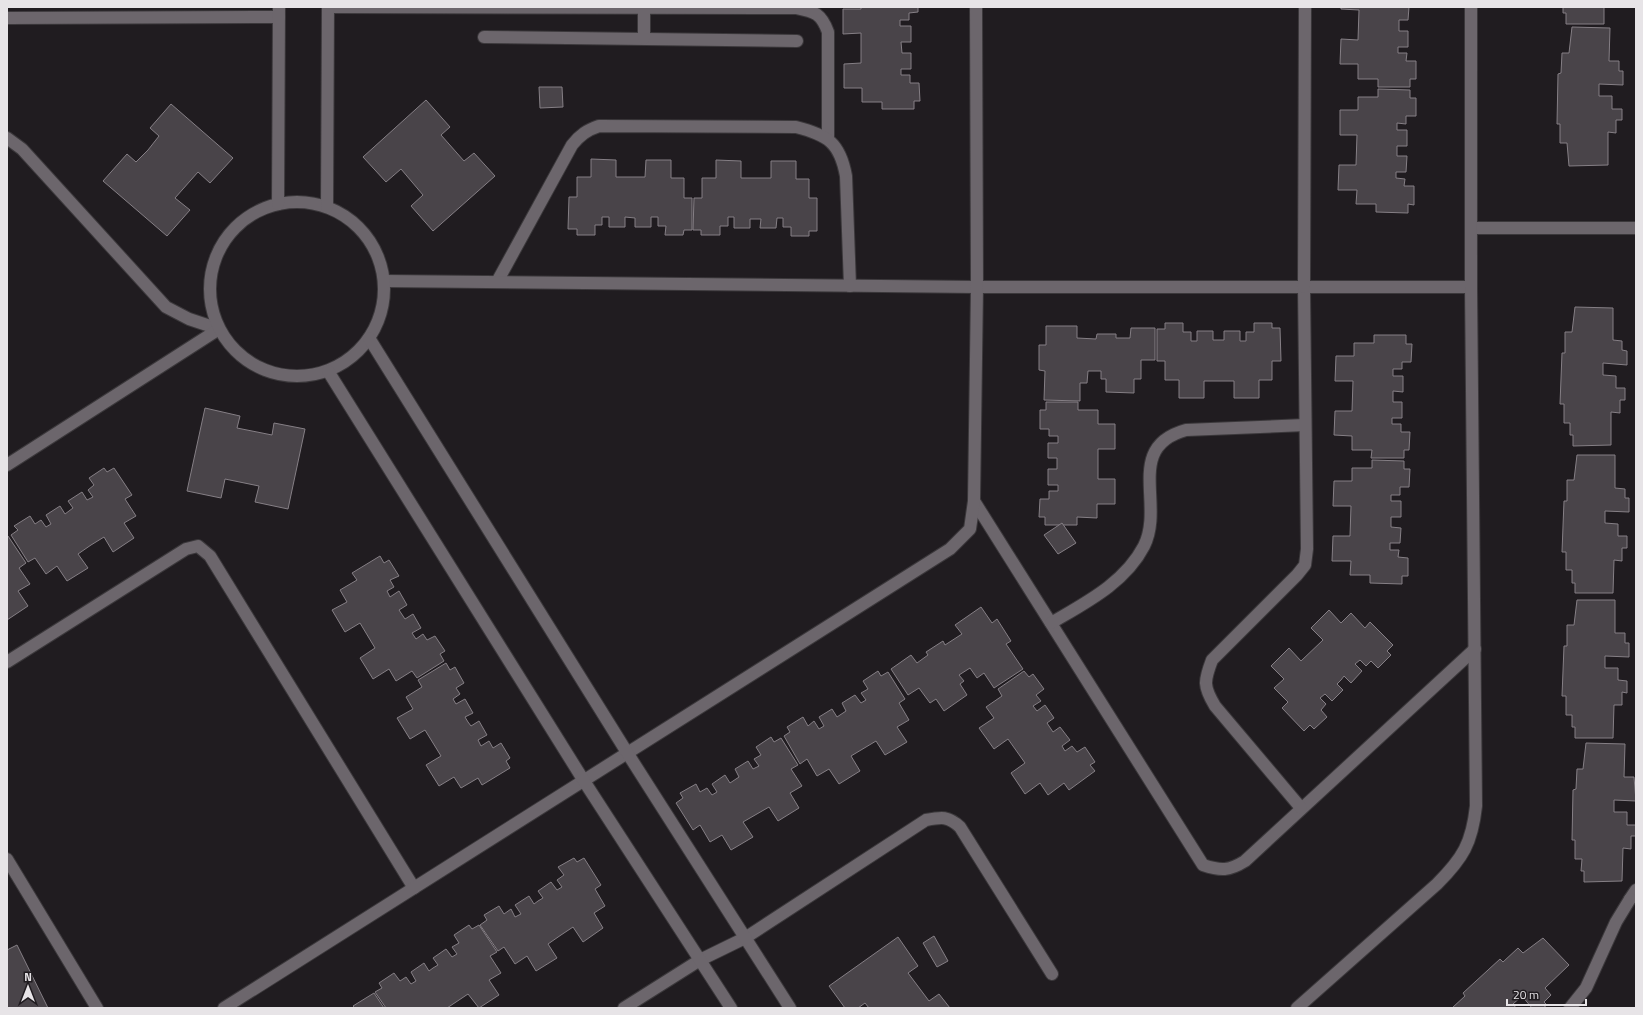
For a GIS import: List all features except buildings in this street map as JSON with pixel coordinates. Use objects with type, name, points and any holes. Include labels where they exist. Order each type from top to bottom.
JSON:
[{"type":"street","points":[[327,207],[328,7],[796,8],[814,12],[824,20],[828,32],[828,138]]},
{"type":"street","points":[[644,7],[644,38]]},
{"type":"street","points":[[224,1008],[628,754],[950,549],[970,529],[974,501],[977,287],[976,7]]},
{"type":"street","points":[[1301,808],[1215,706],[1206,692],[1206,675],[1212,660],[1297,575],[1305,565],[1307,549],[1304,287],[1305,7]]},
{"type":"street","points":[[1297,1008],[1452,870],[1466,850],[1473,828],[1476,806],[1470,287],[1471,7]]},
{"type":"street","points":[[7,18],[279,12],[278,204]]},
{"type":"street","points":[[484,37],[797,41]]},
{"type":"street","points":[[497,282],[572,145],[579,135],[588,130],[599,126],[796,127],[828,138],[838,150],[843,161],[846,176],[850,286]]},
{"type":"street","points":[[7,138],[22,149],[166,307],[190,319],[219,329]]},
{"type":"street","points":[[303,202],[327,207],[349,218],[367,235],[379,257],[385,281],[384,303],[377,325],[369,338],[349,360],[328,371],[304,376],[278,375],[254,365],[239,354],[234,350],[219,329],[210,304],[210,276],[218,251],[234,229],[255,212],[278,204],[303,202]]},
{"type":"street","points":[[1470,228],[1636,228]]},
{"type":"street","points":[[385,281],[977,287],[1470,287]]},
{"type":"street","points":[[7,465],[219,329]]},
{"type":"street","points":[[369,338],[628,754],[790,1008]]},
{"type":"street","points":[[328,371],[584,781],[731,1008]]},
{"type":"street","points":[[1051,623],[1104,591],[1134,562],[1143,548],[1150,533],[1151,458],[1159,443],[1172,434],[1186,430],[1305,425]]},
{"type":"street","points":[[974,501],[1203,865],[1218,870],[1234,868],[1245,861],[1475,649]]},
{"type":"street","points":[[7,662],[186,549],[198,546],[210,556],[414,888]]},
{"type":"street","points":[[624,1008],[700,960],[745,938],[926,820],[938,818],[951,819],[960,827],[1052,974]]},
{"type":"street","points":[[7,860],[97,1008]]},
{"type":"street","points":[[1570,1008],[1586,988],[1616,922],[1634,896]]}]
